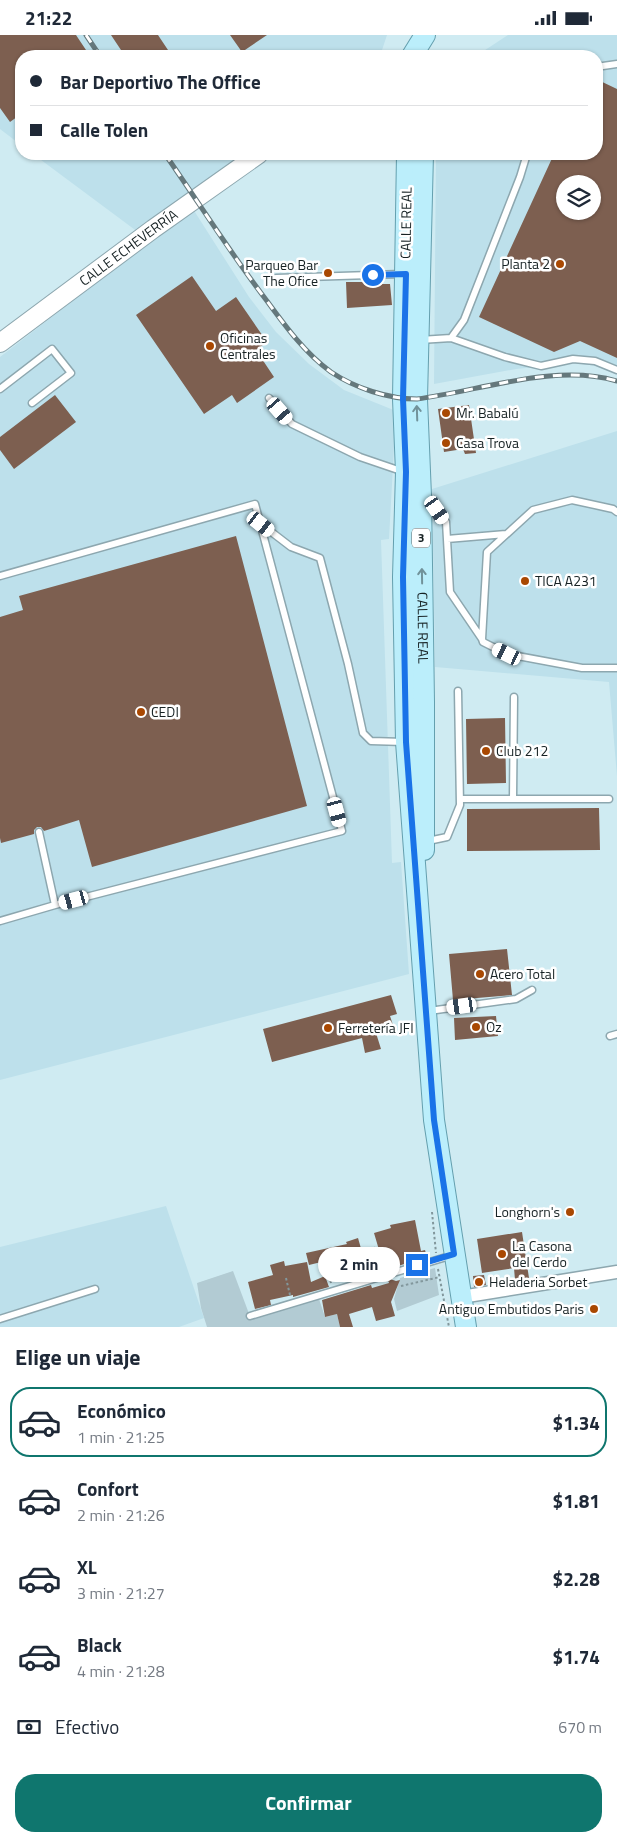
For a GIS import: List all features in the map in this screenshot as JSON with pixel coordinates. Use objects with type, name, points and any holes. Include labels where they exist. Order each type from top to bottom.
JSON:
[{"type":"main road","points":[[409,35],[410,50]]},
{"type":"main road","points":[[414,50],[425,35]]},
{"type":"main road","points":[[424,50],[425,35]]},
{"type":"main road","name":"CALLE REAL","points":[[407,160],[413,275],[419,340],[417,399],[421,497],[425,789],[425,842],[420,922]]},
{"type":"main road","points":[[413,275],[416,160]]},
{"type":"main road","name":"CALLE REAL","points":[[422,160],[403,399],[406,472],[403,577],[406,742],[434,1120],[466,1327]]},
{"type":"main road","points":[[424,702],[418,719],[406,742],[413,753],[425,789]]},
{"type":"street","name":"CALLE ECHEVERRÍA","points":[[0,343],[141,238],[251,160]]},
{"type":"street","points":[[461,1297],[617,1272]]},
{"type":"lane","points":[[603,66],[617,64]]},
{"type":"lane","points":[[451,338],[464,320],[525,160]]},
{"type":"lane","points":[[276,278],[413,275]]},
{"type":"lane","points":[[419,340],[451,338],[505,357],[541,365],[573,359],[595,361],[617,370]]},
{"type":"lane","points":[[0,389],[52,349],[71,373],[32,403]]},
{"type":"lane","points":[[269,398],[292,424],[360,457],[406,472]]},
{"type":"lane","points":[[421,497],[429,498],[446,522],[450,592],[484,642],[507,654],[582,668],[617,669]]},
{"type":"lane","points":[[482,639],[487,552],[533,510],[572,500],[613,509],[617,512]]},
{"type":"lane","points":[[0,575],[256,504],[342,831],[0,921]]},
{"type":"lane","points":[[261,524],[291,547],[320,558],[366,737],[371,741],[406,742]]},
{"type":"lane","points":[[447,539],[506,535]]},
{"type":"lane","points":[[425,842],[447,837],[460,805],[458,691]]},
{"type":"lane","points":[[513,799],[514,697]]},
{"type":"lane","points":[[460,799],[609,799]]},
{"type":"lane","points":[[39,832],[55,905]]},
{"type":"lane","points":[[425,1011],[516,999],[532,990]]},
{"type":"lane","points":[[250,1315],[454,1254]]},
{"type":"lane","points":[[0,1319],[95,1289]]},
{"type":"path","points":[[374,1247],[382,1273]]},
{"type":"path","points":[[346,1257],[352,1282]]},
{"type":"path","points":[[327,1266],[332,1287]]},
{"type":"path","points":[[401,1287],[440,1277]]},
{"type":"path","points":[[286,1278],[290,1300]]},
{"type":"shaded area","points":[[0,35],[387,35],[382,50],[15,50],[15,140],[0,129]]},
{"type":"shaded area","points":[[508,35],[617,35],[617,372],[597,366],[574,363],[516,369],[434,384],[436,160],[603,160],[603,50],[485,50]]},
{"type":"shaded area","points":[[41,160],[240,160],[186,198],[249,297],[276,332],[309,364],[344,390],[396,411],[389,539],[381,540],[392,863],[401,862],[409,974],[0,1080],[0,357],[150,241]]},
{"type":"shaded area","points":[[617,431],[617,776],[609,682],[435,667],[432,489]]},
{"type":"shaded area","points":[[166,1206],[204,1318],[179,1327],[0,1327],[0,1247]]},
{"type":"shaded area","points":[[435,1268],[439,1295],[397,1311],[394,1299],[400,1278]]},
{"type":"shaded area","points":[[233,1271],[251,1319],[319,1299],[325,1317],[337,1314],[340,1327],[207,1327],[201,1308],[197,1283]]},
{"type":"building","points":[[0,35],[76,35],[86,50],[15,50],[15,118],[10,122],[0,108]]},
{"type":"building","points":[[111,35],[158,35],[168,50],[121,50]]},
{"type":"building","points":[[230,35],[267,35],[245,50],[241,50]]},
{"type":"building","name":"Planta 2","points":[[603,82],[617,89],[617,358],[580,341],[554,352],[479,317],[551,160],[603,160]]},
{"type":"building","name":"Oficinas Centrales","points":[[192,276],[216,311],[236,297],[267,342],[256,350],[274,377],[237,403],[232,395],[204,414],[136,315]]},
{"type":"building","points":[[346,282],[390,284],[392,305],[347,308]]},
{"type":"building","points":[[55,395],[76,422],[14,469],[0,450],[0,437]]},
{"type":"building","points":[[469,405],[476,453],[465,454],[463,449],[444,452],[438,409]]},
{"type":"building","name":"CEDI","points":[[236,536],[307,806],[92,867],[79,820],[44,831],[41,827],[37,827],[34,830],[34,834],[1,843],[0,617],[23,610],[19,596]]},
{"type":"building","name":"Club 212","points":[[505,718],[506,783],[467,784],[466,719]]},
{"type":"building","points":[[599,808],[600,850],[467,851],[467,809]]},
{"type":"building","name":"Acero Total","points":[[507,949],[512,995],[453,1000],[449,954]]},
{"type":"building","name":"Ferretería JFI","points":[[391,995],[397,1014],[390,1016],[394,1028],[376,1033],[381,1049],[365,1053],[362,1038],[272,1062],[263,1029]]},
{"type":"building","name":"Oz","points":[[496,1016],[498,1036],[455,1040],[454,1018]]},
{"type":"building","points":[[415,1220],[421,1251],[425,1250],[427,1257],[385,1270],[374,1233],[391,1228],[390,1225]]},
{"type":"building","name":"La Casona del Cerdo","points":[[522,1232],[529,1278],[515,1280],[514,1268],[482,1273],[477,1239]]},
{"type":"building","points":[[358,1238],[362,1252],[309,1265],[306,1253],[347,1244],[346,1242]]},
{"type":"building","points":[[284,1261],[285,1266],[307,1262],[311,1282],[325,1276],[329,1287],[293,1297],[293,1295],[270,1300],[271,1305],[255,1309],[248,1282],[273,1275],[270,1265]]},
{"type":"building","points":[[365,1261],[368,1275],[355,1279],[353,1274],[331,1279],[330,1275]]},
{"type":"building","name":"Heladeria Sorbet","points":[[484,1275],[486,1285],[474,1287],[473,1276]]},
{"type":"building","points":[[388,1280],[400,1280],[391,1302],[395,1316],[376,1321],[372,1307],[349,1314],[353,1327],[340,1327],[337,1314],[325,1317],[322,1300],[371,1285],[372,1288],[389,1283]]},
{"type":"railway","points":[[86,35],[96,50]]},
{"type":"railway","points":[[169,160],[241,265],[289,330],[322,365],[350,383],[383,395],[417,399],[517,380],[543,377],[593,376],[617,381]]},
{"type":"place","name":"Planta 2","points":[[560,264]]},
{"type":"place","name":"Parqueo Bar The Ofice","points":[[328,273]]},
{"type":"place","name":"Oficinas Centrales","points":[[210,346]]},
{"type":"place","name":"Mr. Babalú","points":[[446,413]]},
{"type":"place","name":"Casa Trova","points":[[446,443]]},
{"type":"place","name":"TICA A231","points":[[525,581]]},
{"type":"place","name":"CEDI","points":[[141,712]]},
{"type":"place","name":"Club 212","points":[[486,751]]},
{"type":"place","name":"Acero Total","points":[[480,974]]},
{"type":"place","name":"Oz","points":[[476,1027]]},
{"type":"place","name":"Ferretería JFI","points":[[328,1028]]},
{"type":"place","name":"Longhorn's","points":[[570,1212]]},
{"type":"place","name":"La Casona del Cerdo","points":[[502,1254]]},
{"type":"place","name":"Heladeria Sorbet","points":[[479,1282]]},
{"type":"place","name":"Antiguo Embutidos Paris","points":[[594,1309]]},
{"type":"route","points":[[373,275],[406,274],[403,399],[406,472],[403,577],[406,742],[411,830],[420,922],[434,1120],[454,1254],[417,1265]]}]
